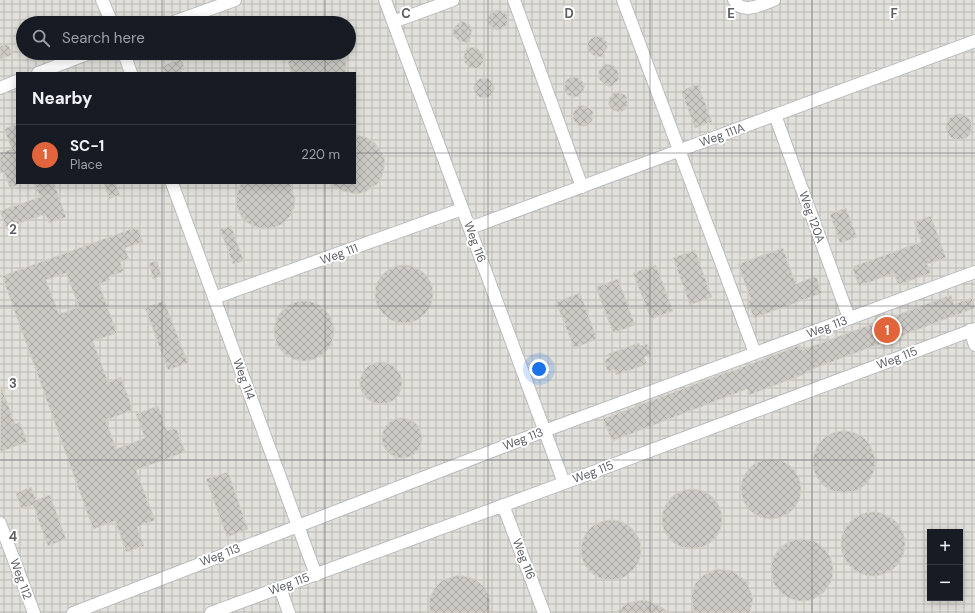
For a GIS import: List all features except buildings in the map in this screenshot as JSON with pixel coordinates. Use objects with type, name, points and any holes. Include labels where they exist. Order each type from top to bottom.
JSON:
[{"type":"lane","points":[[102,0],[109,16]]},
{"type":"lane","points":[[190,16],[235,0]]},
{"type":"lane","name":"Weg 116","points":[[385,0],[564,483]]},
{"type":"lane","points":[[393,22],[453,0]]},
{"type":"lane","points":[[514,0],[582,187]]},
{"type":"lane","points":[[623,0],[755,353]]},
{"type":"lane","points":[[734,0],[736,4],[744,8],[754,8],[774,0]]},
{"type":"lane","name":"Weg 111A","points":[[470,228],[975,41]]},
{"type":"lane","points":[[41,72],[72,60]]},
{"type":"lane","points":[[126,60],[131,72]]},
{"type":"lane","points":[[0,88],[16,81]]},
{"type":"lane","name":"Weg 120A","points":[[775,115],[849,318]]},
{"type":"lane","name":"Weg 114","points":[[172,184],[316,575]]},
{"type":"lane","name":"Weg 111","points":[[214,298],[462,209]]},
{"type":"lane","name":"Weg 113","points":[[73,613],[297,525],[544,431],[975,272]]},
{"type":"lane","points":[[972,330],[975,345]]},
{"type":"lane","name":"Weg 115","points":[[211,613],[972,330]]},
{"type":"lane","name":"Weg 116","points":[[503,505],[544,613]]},
{"type":"lane","name":"Weg 112","points":[[0,523],[34,613]]},
{"type":"lane","points":[[280,588],[289,613]]},
{"type":"shaded area","points":[[0,0],[975,0],[975,613],[0,613]]},
{"type":"place","name":"SC-1","points":[[887,330]]}]
